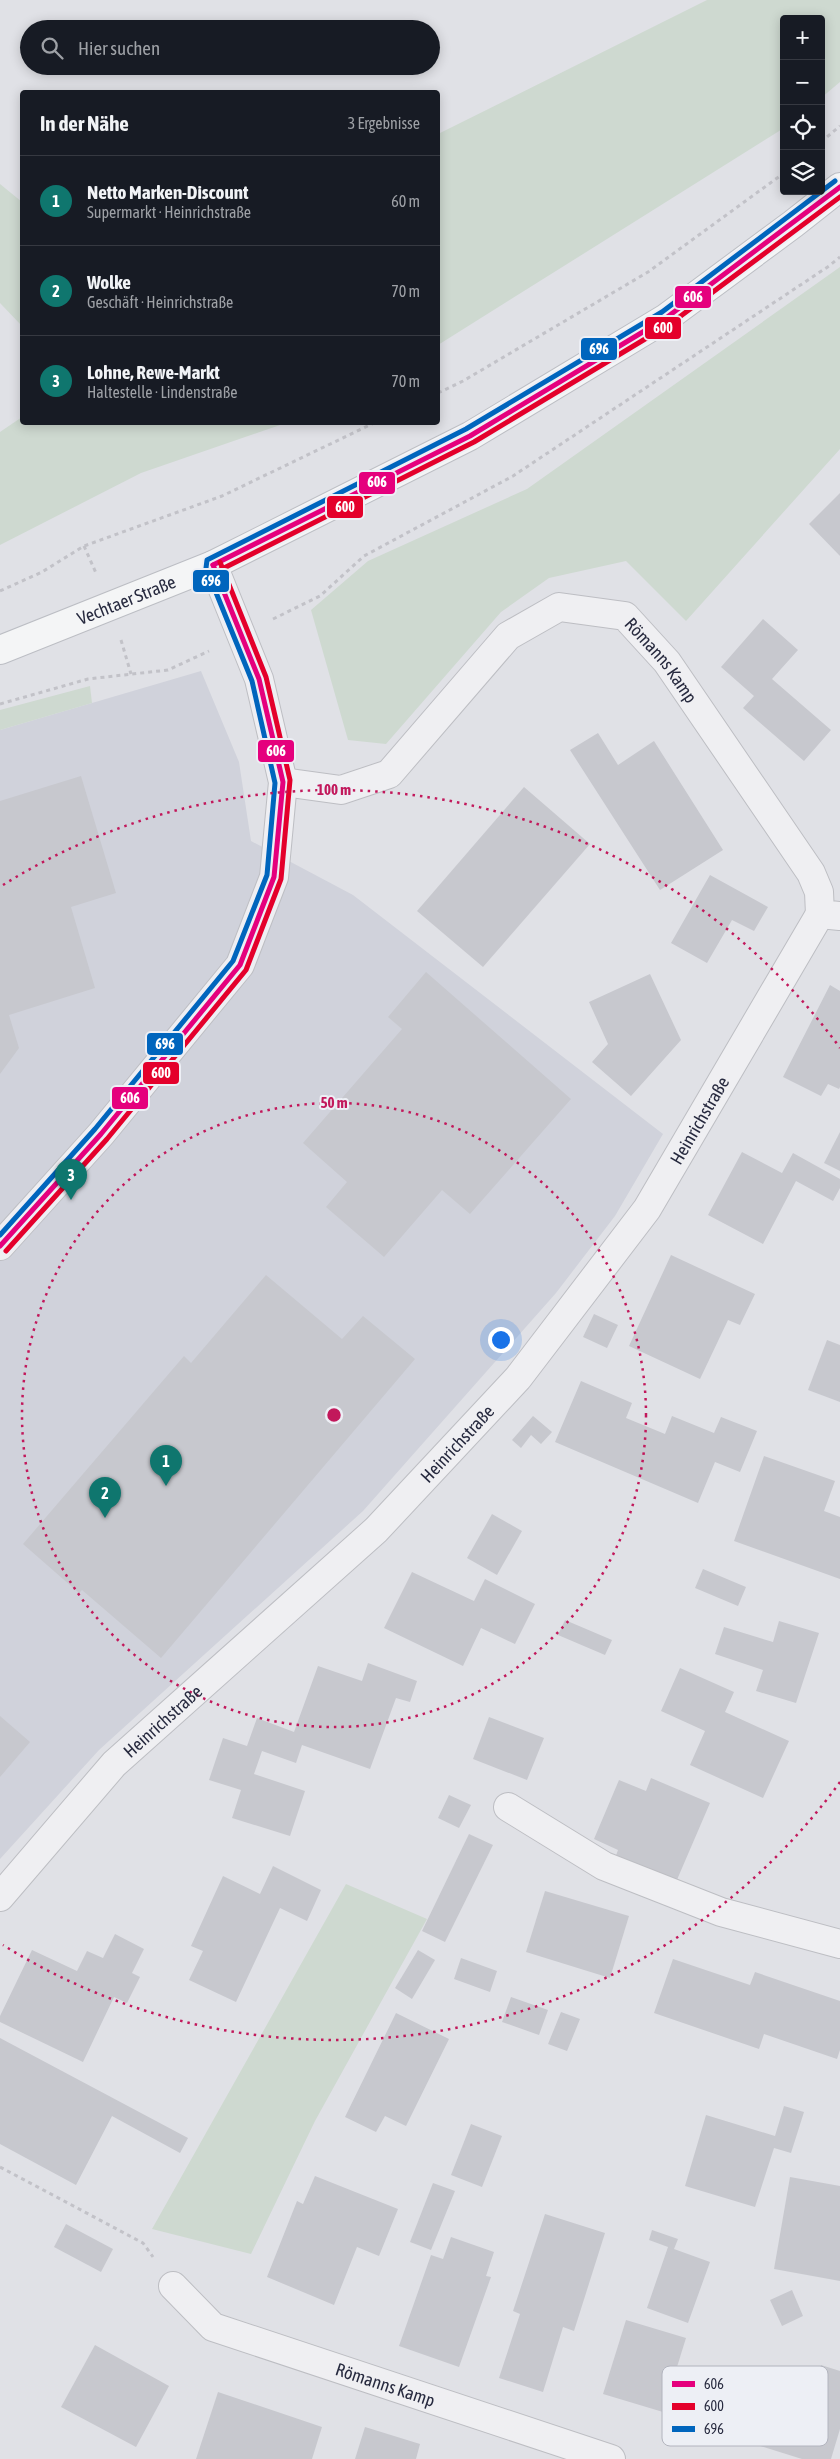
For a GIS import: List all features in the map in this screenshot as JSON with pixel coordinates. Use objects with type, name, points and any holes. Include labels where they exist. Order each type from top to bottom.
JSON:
[{"type":"main road","name":"Vechtaer Straße","points":[[0,650],[213,565],[470,436],[666,318],[840,187]]},
{"type":"street","points":[[0,1246],[101,1134],[240,965],[274,878],[283,782],[259,678],[213,565]]},
{"type":"street","name":"Römanns Kamp","points":[[283,782],[341,790],[390,774],[508,636],[559,607],[625,616],[667,662],[811,873],[830,915]]},
{"type":"street","name":"Heinrichstraße","points":[[0,1897],[114,1764],[376,1530],[518,1378],[648,1208],[830,915]]},
{"type":"street","points":[[508,1806],[604,1866],[721,1912],[840,1944]]},
{"type":"street","name":"Römanns Kamp","points":[[173,2286],[213,2327],[612,2459]]},
{"type":"path","points":[[825,139],[840,126]]},
{"type":"path","points":[[440,392],[463,381],[648,272],[780,176]]},
{"type":"path","points":[[0,704],[88,679],[168,670],[320,596],[364,556],[512,476],[829,266],[840,256]]},
{"type":"path","points":[[0,591],[42,572],[84,546],[222,496],[370,425]]},
{"type":"path","points":[[0,2167],[143,2243],[173,2286]]},
{"type":"shaded area","points":[[707,0],[840,0],[840,82],[825,95],[825,15],[780,15],[780,131],[440,344],[440,133]]},
{"type":"shaded area","points":[[0,184],[20,200],[20,324],[0,303]]},
{"type":"shaded area","points":[[840,267],[840,449],[686,621],[626,561],[549,578],[501,612],[386,744],[348,740],[311,610],[368,561],[527,489]]},
{"type":"shaded area","points":[[20,418],[20,425],[280,425],[141,473],[0,545],[0,432]]},
{"type":"shaded area","points":[[201,671],[239,762],[251,841],[353,895],[663,1134],[615,1216],[556,1293],[363,1511],[99,1750],[0,1859],[0,730]]},
{"type":"shaded area","points":[[90,686],[92,703],[0,730],[0,710]]},
{"type":"shaded area","points":[[346,1884],[427,1919],[315,2121],[251,2254],[152,2229]]},
{"type":"building","points":[[840,493],[840,556],[809,524]]},
{"type":"building","points":[[763,619],[798,650],[772,679],[831,730],[804,761],[743,708],[754,696],[721,667]]},
{"type":"building","points":[[598,733],[618,765],[654,741],[723,850],[660,890],[570,750]]},
{"type":"building","points":[[81,776],[116,893],[71,907],[95,988],[9,1015],[19,1048],[0,1074],[0,801]]},
{"type":"building","points":[[524,787],[590,844],[483,967],[417,911]]},
{"type":"building","points":[[710,875],[768,907],[754,931],[732,920],[707,963],[671,943]]},
{"type":"building","points":[[426,972],[571,1099],[470,1214],[442,1190],[384,1257],[326,1207],[347,1182],[303,1143],[402,1029],[388,1017]]},
{"type":"building","points":[[650,974],[681,1040],[631,1096],[592,1062],[608,1044],[589,1002]]},
{"type":"building","points":[[830,985],[840,991],[840,1087],[839,1089],[828,1084],[821,1096],[783,1077]]},
{"type":"building","points":[[840,1132],[840,1171],[824,1163]]},
{"type":"building","points":[[742,1152],[782,1173],[793,1153],[840,1179],[840,1188],[833,1201],[796,1181],[763,1244],[708,1215]]},
{"type":"building","points":[[671,1255],[755,1294],[740,1325],[728,1320],[700,1379],[629,1346]]},
{"type":"building","points":[[266,1275],[342,1339],[363,1316],[415,1359],[161,1658],[82,1590],[79,1593],[23,1544],[184,1356],[191,1363]]},
{"type":"building","points":[[594,1314],[618,1325],[607,1348],[583,1337]]},
{"type":"building","points":[[827,1340],[840,1345],[840,1402],[808,1390]]},
{"type":"building","points":[[581,1381],[632,1403],[626,1418],[665,1434],[672,1416],[714,1433],[721,1417],[757,1431],[740,1472],[715,1462],[698,1503],[555,1442]]},
{"type":"building","points":[[533,1416],[552,1432],[541,1444],[531,1435],[521,1448],[512,1440]]},
{"type":"building","points":[[764,1456],[835,1481],[824,1511],[840,1517],[840,1579],[734,1541]]},
{"type":"building","points":[[492,1514],[522,1531],[497,1575],[467,1558]]},
{"type":"building","points":[[703,1569],[746,1587],[738,1606],[695,1588]]},
{"type":"building","points":[[412,1572],[474,1601],[485,1579],[535,1604],[515,1644],[481,1628],[463,1666],[384,1628]]},
{"type":"building","points":[[565,1620],[612,1640],[605,1655],[558,1635]]},
{"type":"building","points":[[779,1621],[819,1633],[796,1703],[756,1691],[763,1670],[715,1654],[724,1627],[773,1642]]},
{"type":"building","points":[[368,1663],[417,1681],[410,1702],[396,1698],[370,1769],[302,1745],[296,1763],[262,1751],[254,1774],[305,1791],[290,1836],[232,1818],[241,1790],[209,1780],[223,1738],[247,1746],[257,1718],[294,1732],[318,1666],[362,1681]]},
{"type":"building","points":[[680,1668],[734,1692],[725,1712],[789,1741],[763,1798],[690,1765],[705,1731],[661,1711]]},
{"type":"building","points":[[0,1716],[30,1742],[0,1777]]},
{"type":"building","points":[[489,1717],[544,1738],[527,1780],[473,1759]]},
{"type":"building","points":[[651,1778],[710,1803],[673,1889],[613,1864],[618,1850],[594,1839],[619,1780],[646,1791]]},
{"type":"building","points":[[449,1795],[471,1805],[459,1828],[438,1818]]},
{"type":"building","points":[[469,1834],[493,1845],[445,1942],[422,1931]]},
{"type":"building","points":[[273,1866],[321,1890],[307,1921],[280,1908],[236,2002],[189,1980],[203,1951],[191,1946],[223,1876],[260,1894]]},
{"type":"building","points":[[545,1891],[629,1916],[610,1978],[526,1952]]},
{"type":"building","points":[[115,1934],[144,1949],[132,1973],[140,1977],[127,2003],[114,1997],[83,2062],[0,2022],[0,2016],[32,1950],[77,1971],[87,1951],[103,1958]]},
{"type":"building","points":[[418,1950],[435,1960],[412,1999],[395,1988]]},
{"type":"building","points":[[461,1958],[497,1971],[490,1992],[454,1979]]},
{"type":"building","points":[[673,1959],[750,1985],[755,1972],[840,2001],[840,2050],[837,2059],[764,2034],[759,2049],[654,2013]]},
{"type":"building","points":[[511,1997],[548,2010],[539,2035],[502,2022]]},
{"type":"building","points":[[561,2012],[580,2019],[567,2051],[548,2044]]},
{"type":"building","points":[[396,2013],[449,2039],[406,2126],[385,2116],[376,2132],[345,2117]]},
{"type":"building","points":[[0,2038],[188,2138],[180,2153],[112,2116],[76,2185],[0,2144]]},
{"type":"building","points":[[784,2106],[804,2112],[791,2153],[774,2148],[755,2207],[685,2186],[706,2115],[775,2136]]},
{"type":"building","points":[[471,2124],[502,2136],[482,2187],[451,2175]]},
{"type":"building","points":[[315,2176],[398,2209],[379,2256],[357,2247],[334,2305],[267,2277],[297,2201],[303,2204]]},
{"type":"building","points":[[790,2177],[840,2186],[840,2281],[774,2269]]},
{"type":"building","points":[[433,2183],[455,2191],[431,2250],[410,2242]]},
{"type":"building","points":[[545,2214],[605,2233],[574,2331],[563,2327],[543,2392],[499,2378],[520,2314],[513,2311]]},
{"type":"building","points":[[66,2224],[113,2249],[101,2272],[54,2247]]},
{"type":"building","points":[[652,2230],[678,2239],[674,2249],[710,2262],[688,2323],[647,2308],[668,2247],[649,2240]]},
{"type":"building","points":[[451,2237],[494,2252],[486,2276],[491,2277],[459,2367],[399,2346],[431,2255],[443,2259]]},
{"type":"building","points":[[792,2290],[803,2316],[782,2326],[770,2300]]},
{"type":"building","points":[[626,2320],[686,2338],[677,2366],[662,2366],[662,2412],[603,2394]]},
{"type":"building","points":[[95,2345],[169,2386],[136,2447],[61,2407]]},
{"type":"building","points":[[828,2367],[840,2371],[840,2429],[831,2459],[802,2459],[760,2446],[828,2446]]},
{"type":"building","points":[[218,2392],[322,2427],[312,2459],[196,2459]]},
{"type":"building","points":[[365,2427],[420,2444],[416,2459],[355,2459]]},
{"type":"transit line","name":"696","points":[[0,1235],[95,1129],[233,961],[267,875],[275,783],[252,681],[206,568],[207,560],[466,429],[662,312],[835,181]]},
{"type":"transit line","name":"606","points":[[213,565],[470,436],[666,318],[840,187]]},
{"type":"transit line","name":"600","points":[[216,572],[474,442],[670,324],[840,197]]},
{"type":"transit line","name":"600","points":[[6,1251],[107,1139],[246,970],[281,879],[290,780],[266,677],[220,562]]},
{"type":"transit line","name":"606","points":[[0,1246],[101,1134],[240,965],[274,877],[283,782],[259,679],[213,565]]},
{"type":"place","name":"Lohne, Rewe-Markt","points":[[71,1200]]},
{"type":"place","name":"Netto Marken-Discount","points":[[166,1486]]},
{"type":"place","name":"Wolke","points":[[105,1518]]}]
